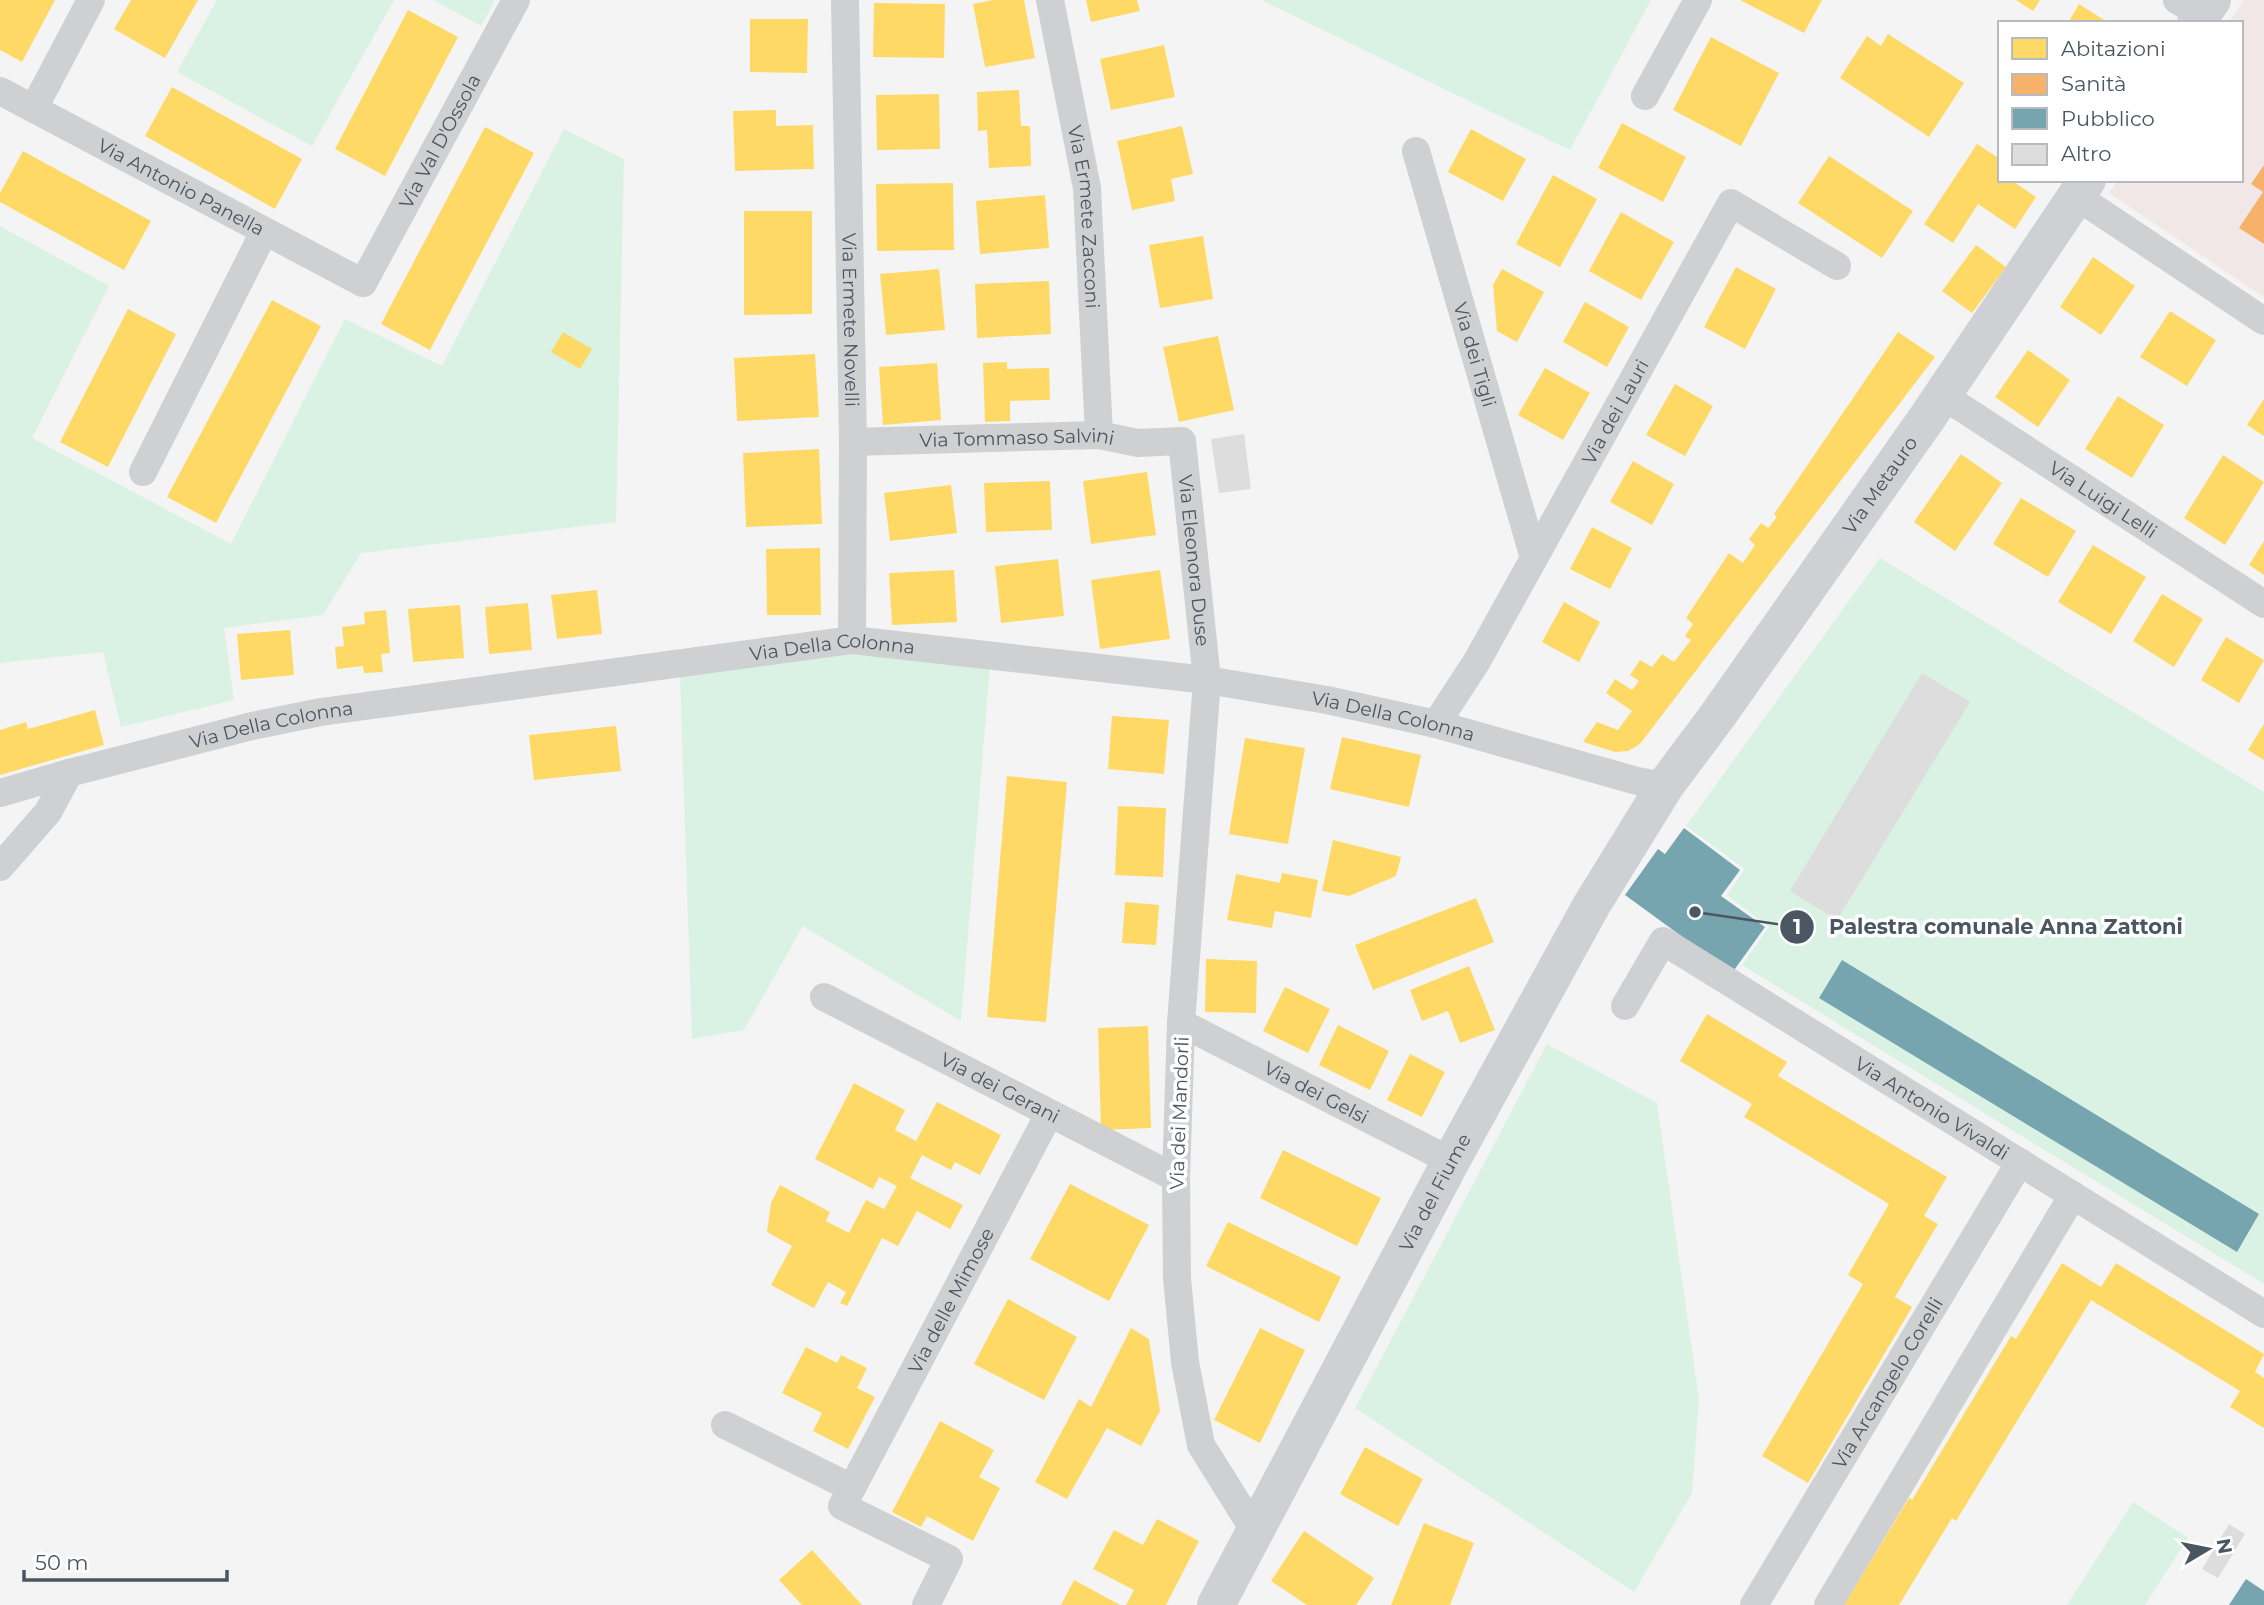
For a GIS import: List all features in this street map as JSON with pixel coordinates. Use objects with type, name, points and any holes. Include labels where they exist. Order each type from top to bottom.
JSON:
[{"type":"street","points":[[34,108],[91,0]]},
{"type":"street","name":"Via Val D'Ossola","points":[[362,283],[516,0]]},
{"type":"street","name":"Via Ermete Novelli","points":[[845,0],[853,442],[852,640]]},
{"type":"street","name":"Via Ermete Zacconi","points":[[1050,0],[1087,188],[1099,435]]},
{"type":"street","points":[[1645,96],[1698,0]]},
{"type":"street","name":"Via Antonio Panella","points":[[0,91],[362,283]]},
{"type":"street","name":"Via dei Tigli","points":[[1416,150],[1534,558]]},
{"type":"street","points":[[2081,188],[2264,321]]},
{"type":"street","name":"Via Metauro","points":[[1665,786],[1718,715],[1942,395],[2081,188]]},
{"type":"street","name":"Via dei Lauri","points":[[1436,724],[1477,661],[1731,204],[1837,266]]},
{"type":"street","points":[[143,472],[264,232]]},
{"type":"street","name":"Via Luigi Lelli","points":[[1942,395],[2264,604]]},
{"type":"street","name":"Via Tommaso Salvini","points":[[853,442],[1099,435],[1138,443],[1182,441]]},
{"type":"street","name":"Via Eleonora Duse","points":[[1182,441],[1208,680]]},
{"type":"street","name":"Via Della Colonna","points":[[0,793],[252,726],[321,712],[852,640],[1208,680],[1328,700],[1436,724],[1636,781],[1665,786]]},
{"type":"street","name":"Via dei Mandorli","points":[[1208,680],[1181,1023],[1176,1178],[1177,1278],[1184,1350],[1201,1445],[1254,1530]]},
{"type":"street","points":[[0,867],[48,812],[69,773]]},
{"type":"street","name":"Via del Fiume","points":[[1216,1605],[1451,1160],[1585,918],[1665,786]]},
{"type":"street","name":"Via Antonio Vivaldi","points":[[1625,1006],[1663,941],[2264,1314]]},
{"type":"street","name":"Via dei Gerani","points":[[824,997],[1176,1178]]},
{"type":"street","name":"Via dei Gelsi","points":[[1181,1023],[1451,1160]]},
{"type":"street","name":"Via delle Mimose","points":[[852,1488],[1049,1114]]},
{"type":"street","name":"Via Arcangelo Corelli","points":[[1754,1605],[2020,1162]]},
{"type":"street","points":[[1828,1605],[2073,1195]]},
{"type":"street","points":[[725,1425],[852,1488],[842,1506],[949,1559],[926,1605]]},
{"type":"shaded area","points":[[2244,0],[2264,0],[2264,297],[2109,193],[2117,182],[2243,182],[2243,21],[2229,21]]},
{"type":"green space","points":[[217,0],[394,0],[312,146],[177,72]]},
{"type":"green space","points":[[433,0],[495,0],[481,26]]},
{"type":"green space","points":[[1261,0],[1651,0],[1570,150]]},
{"type":"green space","points":[[564,129],[624,159],[616,522],[361,553],[323,615],[224,628],[234,700],[121,727],[103,652],[0,663],[0,226],[109,286],[32,438],[231,544],[345,319],[442,366]]},
{"type":"green space","points":[[1880,558],[2264,792],[2264,1284],[1742,965],[1769,927],[1727,895],[1745,869],[1686,826]]},
{"type":"green space","points":[[853,648],[990,665],[961,1021],[803,926],[744,1030],[692,1039],[680,677]]},
{"type":"green space","points":[[1547,1044],[1657,1103],[1699,1399],[1692,1493],[1634,1592],[1355,1408]]},
{"type":"green space","points":[[2133,1502],[2188,1538],[2145,1605],[2067,1605]]},
{"type":"building: Abitazioni","points":[[0,0],[55,0],[22,62],[0,50]]},
{"type":"building: Abitazioni","points":[[131,0],[198,0],[165,58],[114,29]]},
{"type":"building: Abitazioni","points":[[993,0],[1024,0],[1035,58],[985,67],[973,4]]},
{"type":"building: Abitazioni","points":[[1086,0],[1137,0],[1140,11],[1091,22]]},
{"type":"building: Abitazioni","points":[[1740,0],[1822,0],[1804,33]]},
{"type":"building: Abitazioni","points":[[2016,0],[2040,0],[2033,11]]},
{"type":"building: Abitazioni","points":[[874,3],[945,4],[944,58],[873,57]]},
{"type":"building: Abitazioni","points":[[2079,4],[2106,21],[2069,21]]},
{"type":"building: Abitazioni","points":[[408,10],[458,37],[385,176],[335,149]]},
{"type":"building: Abitazioni","points":[[750,19],[808,19],[807,73],[750,72]]},
{"type":"building: Abitazioni","points":[[1888,34],[1964,83],[1929,137],[1840,78],[1867,36],[1881,46]]},
{"type":"building: Abitazioni","points":[[1711,37],[1779,73],[1741,146],[1673,110]]},
{"type":"building: Abitazioni","points":[[1164,45],[1175,97],[1111,110],[1100,59]]},
{"type":"building: Abitazioni","points":[[172,87],[302,159],[275,209],[145,136]]},
{"type":"building: Abitazioni","points":[[1019,90],[1021,126],[1030,126],[1031,166],[989,168],[987,130],[978,131],[977,92]]},
{"type":"building: Abitazioni","points":[[939,94],[940,149],[877,150],[876,95]]},
{"type":"building: Abitazioni","points":[[776,110],[776,126],[813,125],[814,169],[735,171],[733,111]]},
{"type":"building: Abitazioni","points":[[1622,123],[1686,157],[1663,202],[1598,168]]},
{"type":"building: Abitazioni","points":[[1182,126],[1193,174],[1171,179],[1175,201],[1132,210],[1117,141]]},
{"type":"building: Abitazioni","points":[[485,127],[534,153],[430,350],[381,324]]},
{"type":"building: Abitazioni","points":[[1471,129],[1526,159],[1503,201],[1448,172]]},
{"type":"building: Abitazioni","points":[[1977,144],[1998,158],[1998,182],[2014,182],[2036,197],[2015,229],[1978,204],[1953,243],[1924,224]]},
{"type":"building: Abitazioni","points":[[23,151],[151,221],[124,270],[0,202],[0,193]]},
{"type":"building: Abitazioni","points":[[1829,156],[1913,211],[1882,258],[1798,203]]},
{"type":"building: Abitazioni","points":[[1553,175],[1597,199],[1560,267],[1516,244]]},
{"type":"building: Abitazioni","points":[[953,183],[954,250],[877,251],[876,184]]},
{"type":"building: Abitazioni","points":[[1045,195],[1049,248],[980,254],[976,201]]},
{"type":"building: Abitazioni","points":[[744,211],[812,211],[812,314],[744,315]]},
{"type":"building: Abitazioni","points":[[1621,212],[1674,242],[1641,300],[1589,271]]},
{"type":"building: Abitazioni","points":[[1203,236],[1213,299],[1160,308],[1149,245]]},
{"type":"building: Abitazioni","points":[[1976,245],[2006,267],[1972,313],[1942,291]]},
{"type":"building: Abitazioni","points":[[2093,257],[2135,286],[2101,335],[2060,307]]},
{"type":"building: Abitazioni","points":[[1736,267],[1776,289],[1745,349],[1704,327]]},
{"type":"building: Abitazioni","points":[[939,269],[945,330],[886,335],[880,274]]},
{"type":"building: Abitazioni","points":[[1502,269],[1544,292],[1517,342],[1497,331],[1493,285]]},
{"type":"building: Abitazioni","points":[[1049,281],[1051,334],[977,338],[975,284]]},
{"type":"building: Abitazioni","points":[[272,300],[321,326],[216,523],[167,497]]},
{"type":"building: Abitazioni","points":[[1585,302],[1629,327],[1607,367],[1563,342]]},
{"type":"building: Abitazioni","points":[[128,309],[176,334],[108,467],[60,442]]},
{"type":"building: Abitazioni","points":[[2170,311],[2216,340],[2187,386],[2140,357]]},
{"type":"building: Abitazioni","points":[[563,332],[592,349],[580,369],[551,352]]},
{"type":"building: Abitazioni","points":[[1898,332],[1935,357],[1640,744],[1628,751],[1615,752],[1583,742],[1597,722],[1618,730],[1632,711],[1606,693],[1615,679],[1632,690],[1639,681],[1630,675],[1640,660],[1652,667],[1662,654],[1674,662],[1691,640],[1685,636],[1693,624],[1686,618],[1729,553],[1743,563],[1755,545],[1749,539],[1761,523],[1768,528],[1777,517],[1774,514]]},
{"type":"building: Abitazioni","points":[[1218,336],[1234,410],[1179,422],[1163,347]]},
{"type":"building: Abitazioni","points":[[2028,350],[2070,380],[2038,427],[1995,397]]},
{"type":"building: Abitazioni","points":[[815,354],[819,417],[737,421],[734,358]]},
{"type":"building: Abitazioni","points":[[1007,362],[1007,369],[1049,368],[1050,400],[1010,401],[1010,421],[985,422],[983,363]]},
{"type":"building: Abitazioni","points":[[937,363],[941,420],[883,425],[879,367]]},
{"type":"building: Abitazioni","points":[[1545,368],[1590,393],[1563,440],[1518,415]]},
{"type":"building: Abitazioni","points":[[1675,384],[1713,406],[1685,456],[1646,435]]},
{"type":"building: Abitazioni","points":[[2118,396],[2164,425],[2132,478],[2085,449]]},
{"type":"building: Abitazioni","points":[[2264,399],[2264,436],[2247,425]]},
{"type":"building: Abitazioni","points":[[819,449],[822,524],[746,527],[743,453]]},
{"type":"building: Abitazioni","points":[[1961,454],[2002,483],[1955,551],[1914,522]]},
{"type":"building: Abitazioni","points":[[2223,455],[2264,482],[2225,545],[2184,518]]},
{"type":"building: Abitazioni","points":[[1633,461],[1674,484],[1652,525],[1610,502]]},
{"type":"building: Abitazioni","points":[[1147,472],[1156,535],[1091,544],[1083,481]]},
{"type":"building: Abitazioni","points":[[1050,481],[1052,530],[986,532],[984,483]]},
{"type":"building: Abitazioni","points":[[951,485],[957,533],[890,541],[884,493]]},
{"type":"building: Abitazioni","points":[[2021,498],[2076,531],[2048,577],[1993,544]]},
{"type":"building: Abitazioni","points":[[1592,527],[1632,548],[1610,589],[1570,569]]},
{"type":"building: Abitazioni","points":[[2264,541],[2264,575],[2249,565]]},
{"type":"building: Abitazioni","points":[[2093,545],[2146,577],[2111,634],[2058,602]]},
{"type":"building: Abitazioni","points":[[820,548],[821,615],[767,615],[766,549]]},
{"type":"building: Abitazioni","points":[[1058,559],[1064,616],[1001,623],[995,566]]},
{"type":"building: Abitazioni","points":[[954,570],[957,622],[892,625],[889,573]]},
{"type":"building: Abitazioni","points":[[1160,570],[1170,639],[1100,649],[1091,580]]},
{"type":"building: Abitazioni","points":[[597,590],[602,634],[557,639],[551,595]]},
{"type":"building: Abitazioni","points":[[2162,594],[2203,619],[2174,667],[2133,641]]},
{"type":"building: Abitazioni","points":[[1564,602],[1600,622],[1579,662],[1542,642]]},
{"type":"building: Abitazioni","points":[[528,603],[532,650],[489,654],[485,607]]},
{"type":"building: Abitazioni","points":[[460,605],[464,658],[413,662],[408,609]]},
{"type":"building: Abitazioni","points":[[386,610],[390,653],[381,654],[383,672],[364,673],[363,666],[337,669],[335,647],[344,646],[342,627],[365,624],[364,612]]},
{"type":"building: Abitazioni","points":[[290,630],[294,675],[241,680],[237,634]]},
{"type":"building: Abitazioni","points":[[2226,637],[2264,660],[2239,703],[2201,680]]},
{"type":"building: Abitazioni","points":[[95,710],[104,745],[0,775],[0,730],[26,722],[28,729]]},
{"type":"building: Abitazioni","points":[[1112,716],[1169,720],[1164,774],[1108,769]]},
{"type":"building: Abitazioni","points":[[2264,724],[2264,760],[2248,750]]},
{"type":"building: Abitazioni","points":[[616,726],[621,771],[534,780],[529,735]]},
{"type":"building: Abitazioni","points":[[1342,737],[1421,755],[1409,807],[1330,789]]},
{"type":"building: Abitazioni","points":[[1245,738],[1305,748],[1288,844],[1229,834]]},
{"type":"building: Abitazioni","points":[[1007,776],[1067,782],[1046,1022],[987,1017]]},
{"type":"building: Abitazioni","points":[[1118,806],[1166,808],[1163,877],[1115,875]]},
{"type":"building: Abitazioni","points":[[1333,840],[1401,857],[1396,876],[1349,896],[1322,891]]},
{"type":"building: Abitazioni","points":[[1282,873],[1318,880],[1311,918],[1275,911],[1272,928],[1227,920],[1236,874],[1280,883]]},
{"type":"building: Abitazioni","points":[[1476,898],[1494,942],[1373,990],[1355,945]]},
{"type":"building: Abitazioni","points":[[1125,902],[1159,905],[1156,945],[1122,943]]},
{"type":"building: Abitazioni","points":[[1206,959],[1257,961],[1256,1013],[1205,1012]]},
{"type":"building: Abitazioni","points":[[1469,966],[1495,1030],[1460,1043],[1448,1011],[1422,1021],[1410,990]]},
{"type":"building: Abitazioni","points":[[1285,987],[1330,1009],[1308,1053],[1263,1031]]},
{"type":"building: Abitazioni","points":[[1707,1014],[1787,1062],[1778,1076],[1947,1177],[1924,1216],[1938,1224],[1895,1297],[1912,1307],[1808,1483],[1762,1456],[1863,1284],[1848,1275],[1889,1204],[1744,1117],[1752,1104],[1680,1061]]},
{"type":"building: Abitazioni","points":[[1338,1025],[1389,1051],[1370,1090],[1319,1065]]},
{"type":"building: Abitazioni","points":[[1148,1026],[1151,1128],[1101,1130],[1098,1028]]},
{"type":"building: Abitazioni","points":[[1410,1054],[1445,1072],[1422,1117],[1387,1100]]},
{"type":"building: Abitazioni","points":[[854,1083],[905,1110],[895,1130],[916,1141],[937,1102],[1001,1135],[980,1175],[955,1162],[951,1170],[922,1155],[910,1178],[963,1205],[950,1229],[917,1211],[898,1246],[882,1238],[847,1306],[840,1303],[846,1292],[828,1282],[814,1308],[771,1285],[792,1246],[767,1232],[771,1203],[780,1185],[830,1212],[826,1221],[849,1233],[866,1200],[884,1209],[897,1186],[879,1177],[873,1189],[815,1159]]},
{"type":"building: Abitazioni","points":[[1283,1150],[1381,1198],[1357,1246],[1260,1198]]},
{"type":"building: Abitazioni","points":[[1070,1184],[1149,1225],[1109,1301],[1030,1259]]},
{"type":"building: Abitazioni","points":[[1228,1222],[1341,1277],[1319,1322],[1206,1266]]},
{"type":"building: Abitazioni","points":[[2062,1263],[2101,1287],[2116,1263],[2264,1354],[2255,1372],[2264,1378],[2264,1428],[2230,1407],[2240,1391],[2091,1300],[1956,1521],[1952,1518],[1899,1605],[1844,1605],[1909,1498],[1912,1500],[2011,1336],[2016,1339]]},
{"type":"building: Abitazioni","points":[[1008,1299],[1077,1337],[1044,1400],[974,1364]]},
{"type":"building: Abitazioni","points":[[1131,1328],[1149,1339],[1160,1411],[1141,1446],[1107,1428],[1067,1499],[1035,1482],[1079,1399],[1091,1407]]},
{"type":"building: Abitazioni","points":[[1260,1328],[1305,1350],[1260,1443],[1214,1420]]},
{"type":"building: Abitazioni","points":[[806,1347],[837,1363],[841,1355],[867,1368],[857,1388],[875,1397],[848,1449],[813,1431],[822,1413],[782,1393]]},
{"type":"building: Abitazioni","points":[[940,1421],[994,1450],[979,1477],[1000,1488],[973,1541],[927,1516],[921,1527],[892,1512]]},
{"type":"building: Abitazioni","points":[[1365,1447],[1423,1479],[1398,1526],[1340,1494]]},
{"type":"building: Abitazioni","points":[[1157,1519],[1199,1541],[1166,1605],[1126,1605],[1134,1590],[1093,1569],[1114,1530],[1143,1545]]},
{"type":"building: Abitazioni","points":[[1424,1523],[1474,1543],[1450,1605],[1391,1605]]},
{"type":"building: Abitazioni","points":[[1304,1531],[1374,1578],[1356,1605],[1307,1605],[1271,1581]]},
{"type":"building: Abitazioni","points":[[812,1550],[862,1605],[802,1605],[779,1580]]},
{"type":"building: Abitazioni","points":[[1074,1580],[1120,1605],[1061,1605]]},
{"type":"building: Sanità","points":[[2264,165],[2264,244],[2239,228],[2263,192],[2251,184]]},
{"type":"building: Pubblico","points":[[1684,828],[1740,870],[1721,896],[1765,927],[1732,973],[1625,895],[1658,849],[1665,854]]},
{"type":"building: Pubblico","points":[[1842,960],[2259,1214],[2237,1252],[1819,998]]},
{"type":"building: Pubblico","points":[[2246,1579],[2264,1591],[2264,1605],[2229,1605]]},
{"type":"building: Altro","points":[[1244,434],[1251,489],[1219,493],[1211,439]]},
{"type":"building: Altro","points":[[1922,673],[1970,702],[1837,920],[1790,891]]},
{"type":"building: Altro","points":[[2229,1524],[2245,1534],[2218,1578],[2202,1569]]},
{"type":"place","name":"Palestra comunale Anna Zattoni","points":[[1695,912]]}]
